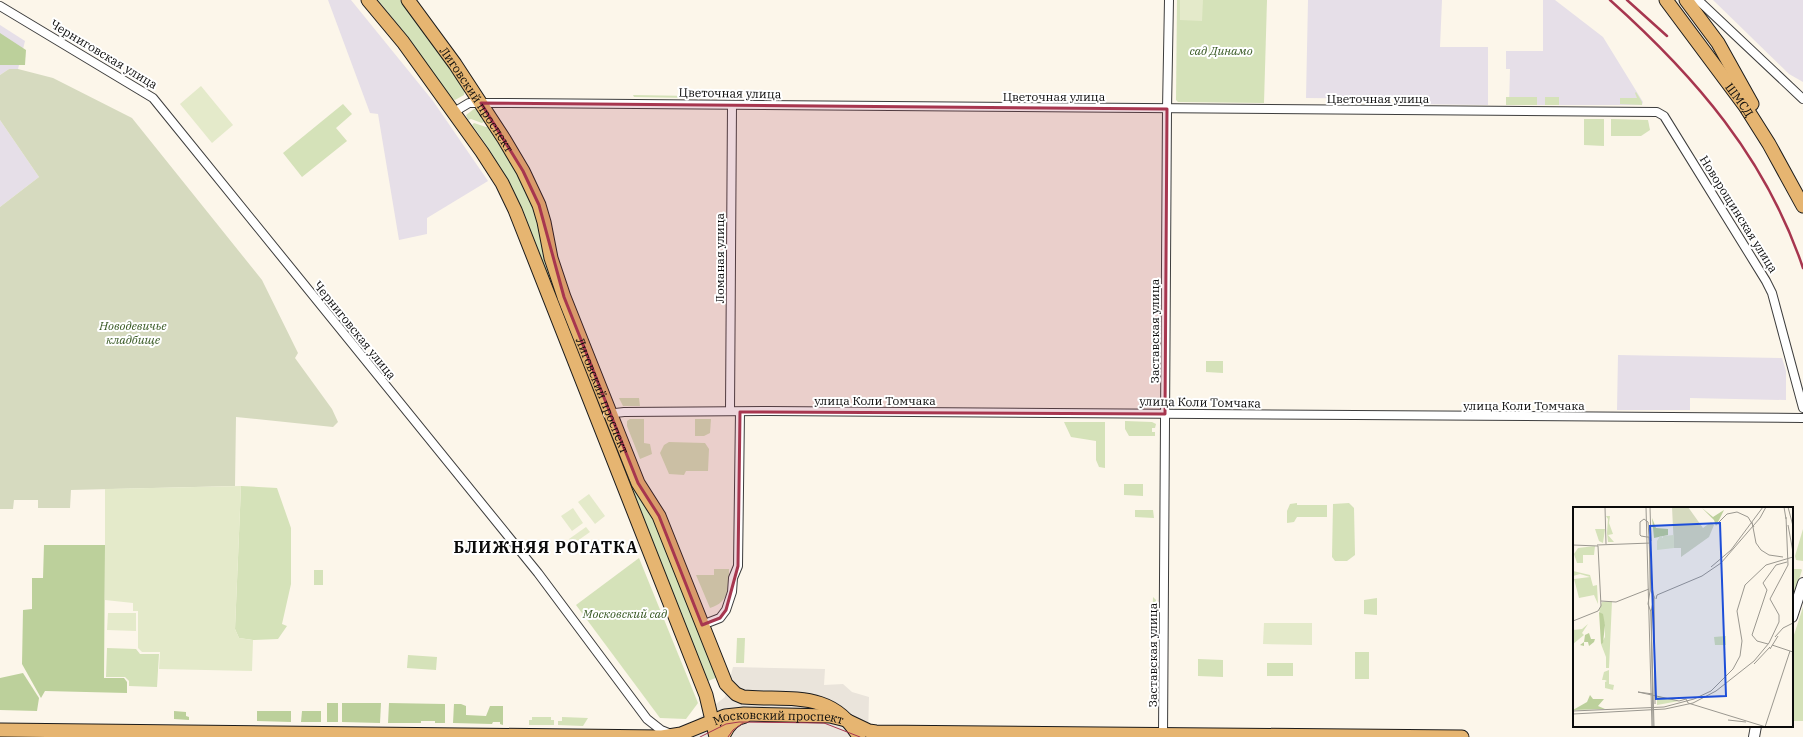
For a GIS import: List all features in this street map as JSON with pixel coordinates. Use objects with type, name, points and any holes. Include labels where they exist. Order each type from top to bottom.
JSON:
[{"type":"main road","name":"Лиговский проспект","points":[[368,0],[403,42],[454,112],[502,183],[515,210],[705,693],[716,737]]},
{"type":"main road","name":"Лиговский проспект","points":[[408,0],[481,103],[523,171],[539,205],[556,276],[638,483],[659,516],[726,684],[736,694],[743,697],[792,698],[827,705],[838,711],[846,720]]},
{"type":"main road","name":"ШМСД","points":[[1666,0],[1745,106],[1769,144],[1803,206]]},
{"type":"main road","name":"ШМСД","points":[[1686,0],[1718,43],[1803,196]]},
{"type":"main road","name":"Московский проспект","points":[[0,730],[180,735],[642,737],[674,736],[735,714],[753,714],[820,715],[846,720],[869,731],[876,732],[1462,737]]},
{"type":"main road","points":[[723,737],[726,729],[737,719],[753,714]]},
{"type":"main road","points":[[846,720],[859,737]]},
{"type":"street","name":"Заставская улица","points":[[1163,735],[1169,0]]},
{"type":"street","points":[[1698,0],[1803,99]]},
{"type":"street","name":"Черниговская улица","points":[[0,6],[153,98],[538,573],[647,719],[665,733],[674,736]]},
{"type":"street","name":"Цветочная улица","points":[[454,112],[469,104],[481,103],[1657,112]]},
{"type":"street","name":"Ломаная улица","points":[[730,412],[732,105]]},
{"type":"street","name":"Новорощинская улица","points":[[1657,112],[1664,116],[1766,280],[1772,294],[1803,408]]},
{"type":"street","points":[[702,625],[720,618],[726,610],[732,592],[733,578],[738,566],[740,412]]},
{"type":"street","name":"улица Коли Томчака","points":[[596,417],[610,413],[740,412],[1803,418]]},
{"type":"street","points":[[1793,614],[1803,583]]},
{"type":"street","points":[[642,737],[646,728],[647,719]]},
{"type":"street","points":[[1754,737],[1756,727]]},
{"type":"highlighted area","points":[[481,103],[1167,109],[1165,414],[740,412],[738,566],[726,610],[720,618],[702,625],[659,516],[638,483],[564,297],[539,205],[523,171]]},
{"type":"shaded area","points":[[328,0],[351,0],[433,101],[488,181],[427,218],[427,234],[399,240],[378,114],[370,113]]},
{"type":"shaded area","points":[[1308,0],[1442,0],[1440,47],[1488,47],[1488,105],[1400,104],[1400,99],[1306,98]]},
{"type":"shaded area","points":[[1543,0],[1555,0],[1603,37],[1643,102],[1642,105],[1509,105],[1510,69],[1506,69],[1506,51],[1543,51]]},
{"type":"shaded area","points":[[1713,0],[1803,0],[1803,82],[1789,74]]},
{"type":"shaded area","points":[[0,25],[25,41],[18,69],[9,69],[0,75]]},
{"type":"shaded area","points":[[0,120],[39,177],[0,207]]},
{"type":"shaded area","points":[[1618,355],[1782,358],[1786,371],[1786,400],[1690,398],[1690,410],[1617,410]]},
{"type":"shaded area","points":[[733,667],[825,669],[824,685],[843,684],[852,692],[869,697],[868,737],[632,737],[632,730],[671,729],[692,723],[725,697]]},
{"type":"green space","points":[[378,0],[400,0],[424,30],[465,90],[464,95],[455,100],[451,99],[409,38]]},
{"type":"green space","name":"сад Динамо","points":[[1177,0],[1267,0],[1264,103],[1178,102],[1176,100]]},
{"type":"green space","points":[[1180,0],[1203,0],[1202,21],[1180,20]]},
{"type":"green space","points":[[0,33],[26,50],[25,65],[0,65]]},
{"type":"green space","name":"Новодевичье кладбище","points":[[9,69],[18,69],[53,78],[132,118],[262,280],[298,353],[295,358],[332,409],[338,422],[333,427],[236,417],[235,486],[71,490],[70,508],[38,508],[38,500],[14,500],[13,509],[0,509],[0,207],[39,177],[0,120],[0,75]]},
{"type":"green space","points":[[201,86],[233,125],[212,143],[180,104]]},
{"type":"green space","points":[[1636,92],[1642,102],[1642,105],[1620,104],[1620,98],[1637,98]]},
{"type":"green space","points":[[633,95],[691,96],[691,98],[634,97]]},
{"type":"green space","points":[[1506,97],[1537,97],[1537,105],[1506,105]]},
{"type":"green space","points":[[1545,97],[1559,97],[1559,105],[1545,105]]},
{"type":"green space","points":[[343,104],[352,114],[336,128],[347,141],[302,177],[283,153]]},
{"type":"green space","points":[[474,109],[477,109],[485,121],[482,123],[471,119],[468,120],[466,115]]},
{"type":"green space","points":[[1584,119],[1604,119],[1604,146],[1584,145]]},
{"type":"green space","points":[[1611,119],[1648,120],[1650,130],[1641,136],[1611,136]]},
{"type":"green space","points":[[474,123],[486,127],[488,126],[517,174],[533,208],[538,223],[545,264],[599,403],[521,208],[499,165],[472,125]]},
{"type":"green space","points":[[1206,361],[1223,361],[1223,373],[1206,372]]},
{"type":"green space","points":[[619,398],[639,398],[640,406],[623,406]]},
{"type":"green space","points":[[630,419],[644,419],[644,443],[650,444],[652,454],[640,459],[627,426],[627,421]]},
{"type":"green space","points":[[695,419],[711,419],[710,433],[704,436],[695,436]]},
{"type":"green space","points":[[1125,421],[1152,422],[1156,424],[1155,428],[1152,428],[1152,432],[1155,432],[1155,436],[1129,436],[1125,429]]},
{"type":"green space","points":[[1064,422],[1105,422],[1105,468],[1099,467],[1096,460],[1096,441],[1071,437]]},
{"type":"green space","points":[[610,434],[612,434],[634,489],[654,515],[718,677],[708,681]]},
{"type":"green space","points":[[669,442],[705,443],[709,449],[708,471],[686,471],[684,475],[669,474],[660,453],[664,445]]},
{"type":"green space","points":[[1124,484],[1143,484],[1143,496],[1124,495]]},
{"type":"green space","points":[[241,486],[277,488],[291,528],[291,584],[282,624],[287,626],[278,639],[253,640],[239,638],[235,629]]},
{"type":"green space","points":[[241,486],[235,629],[239,638],[253,640],[252,671],[159,669],[160,652],[142,652],[138,648],[138,611],[133,611],[133,603],[105,600],[105,489]]},
{"type":"green space","points":[[589,494],[605,516],[595,524],[578,502]]},
{"type":"green space","points":[[1297,503],[1297,505],[1327,505],[1327,517],[1297,517],[1294,522],[1287,523],[1287,511],[1290,504]]},
{"type":"green space","points":[[1349,503],[1354,508],[1355,555],[1347,561],[1335,561],[1332,557],[1333,504]]},
{"type":"green space","points":[[573,508],[583,523],[572,531],[561,516]]},
{"type":"green space","points":[[1135,510],[1153,510],[1154,518],[1135,517]]},
{"type":"green space","points":[[586,527],[590,532],[573,544],[569,539]]},
{"type":"green space","points":[[1803,529],[1803,561],[1796,560],[1795,556]]},
{"type":"green space","points":[[44,545],[105,545],[104,678],[124,678],[127,682],[127,693],[45,691],[41,698],[22,664],[23,610],[32,609],[32,578],[43,578]]},
{"type":"green space","name":"Московский сад","points":[[639,558],[698,703],[686,719],[660,718],[576,605]]},
{"type":"green space","points":[[714,569],[729,569],[729,581],[725,598],[717,605],[710,608],[696,575],[714,575]]},
{"type":"green space","points":[[1793,569],[1802,570],[1793,599]]},
{"type":"green space","points":[[314,570],[323,570],[323,585],[314,585]]},
{"type":"green space","points":[[1153,597],[1156,600],[1155,638],[1152,635]]},
{"type":"green space","points":[[1377,598],[1377,615],[1364,614],[1364,600]]},
{"type":"green space","points":[[1803,607],[1803,721],[1793,721],[1793,638]]},
{"type":"green space","points":[[108,613],[136,613],[136,631],[107,630]]},
{"type":"green space","points":[[1264,623],[1312,623],[1312,645],[1263,644]]},
{"type":"green space","points":[[737,638],[745,638],[744,663],[736,663]]},
{"type":"green space","points":[[107,648],[136,649],[140,654],[159,654],[157,687],[129,686],[129,681],[125,677],[106,677]]},
{"type":"green space","points":[[1355,652],[1369,652],[1369,679],[1355,679]]},
{"type":"green space","points":[[408,655],[437,657],[436,670],[407,668]]},
{"type":"green space","points":[[1198,659],[1223,660],[1223,677],[1198,676]]},
{"type":"green space","points":[[1267,663],[1293,663],[1293,676],[1267,676]]},
{"type":"green space","points":[[23,673],[39,698],[37,711],[0,710],[0,678]]},
{"type":"green space","points":[[327,703],[338,703],[338,722],[327,722]]},
{"type":"green space","points":[[342,703],[381,703],[380,723],[342,722]]},
{"type":"green space","points":[[389,703],[445,704],[445,723],[421,721],[421,723],[388,723]]},
{"type":"green space","points":[[454,704],[466,706],[466,715],[486,716],[490,706],[503,706],[503,725],[500,724],[500,722],[493,722],[492,724],[453,723]]},
{"type":"green space","points":[[174,711],[186,712],[186,716],[189,717],[189,720],[174,719]]},
{"type":"green space","points":[[257,711],[291,711],[291,722],[257,721]]},
{"type":"green space","points":[[302,711],[321,711],[321,722],[301,722]]},
{"type":"green space","points":[[532,717],[551,717],[551,720],[554,720],[554,725],[529,725],[529,720],[532,720]]},
{"type":"green space","points":[[562,717],[588,718],[583,726],[558,725],[558,721],[562,721]]},
{"type":"tram line","points":[[700,737],[726,724],[739,722],[824,723],[860,737]]},
{"type":"tram line","points":[[728,737],[733,730],[743,723]]},
{"type":"railway","points":[[1610,0],[1671,58],[1699,89],[1724,121],[1748,155],[1769,190],[1788,228],[1803,268]]},
{"type":"railway","points":[[1627,0],[1667,36]]},
{"type":"district","name":"БЛИЖНЯЯ РОГАТКА","points":[[546,547]]}]
